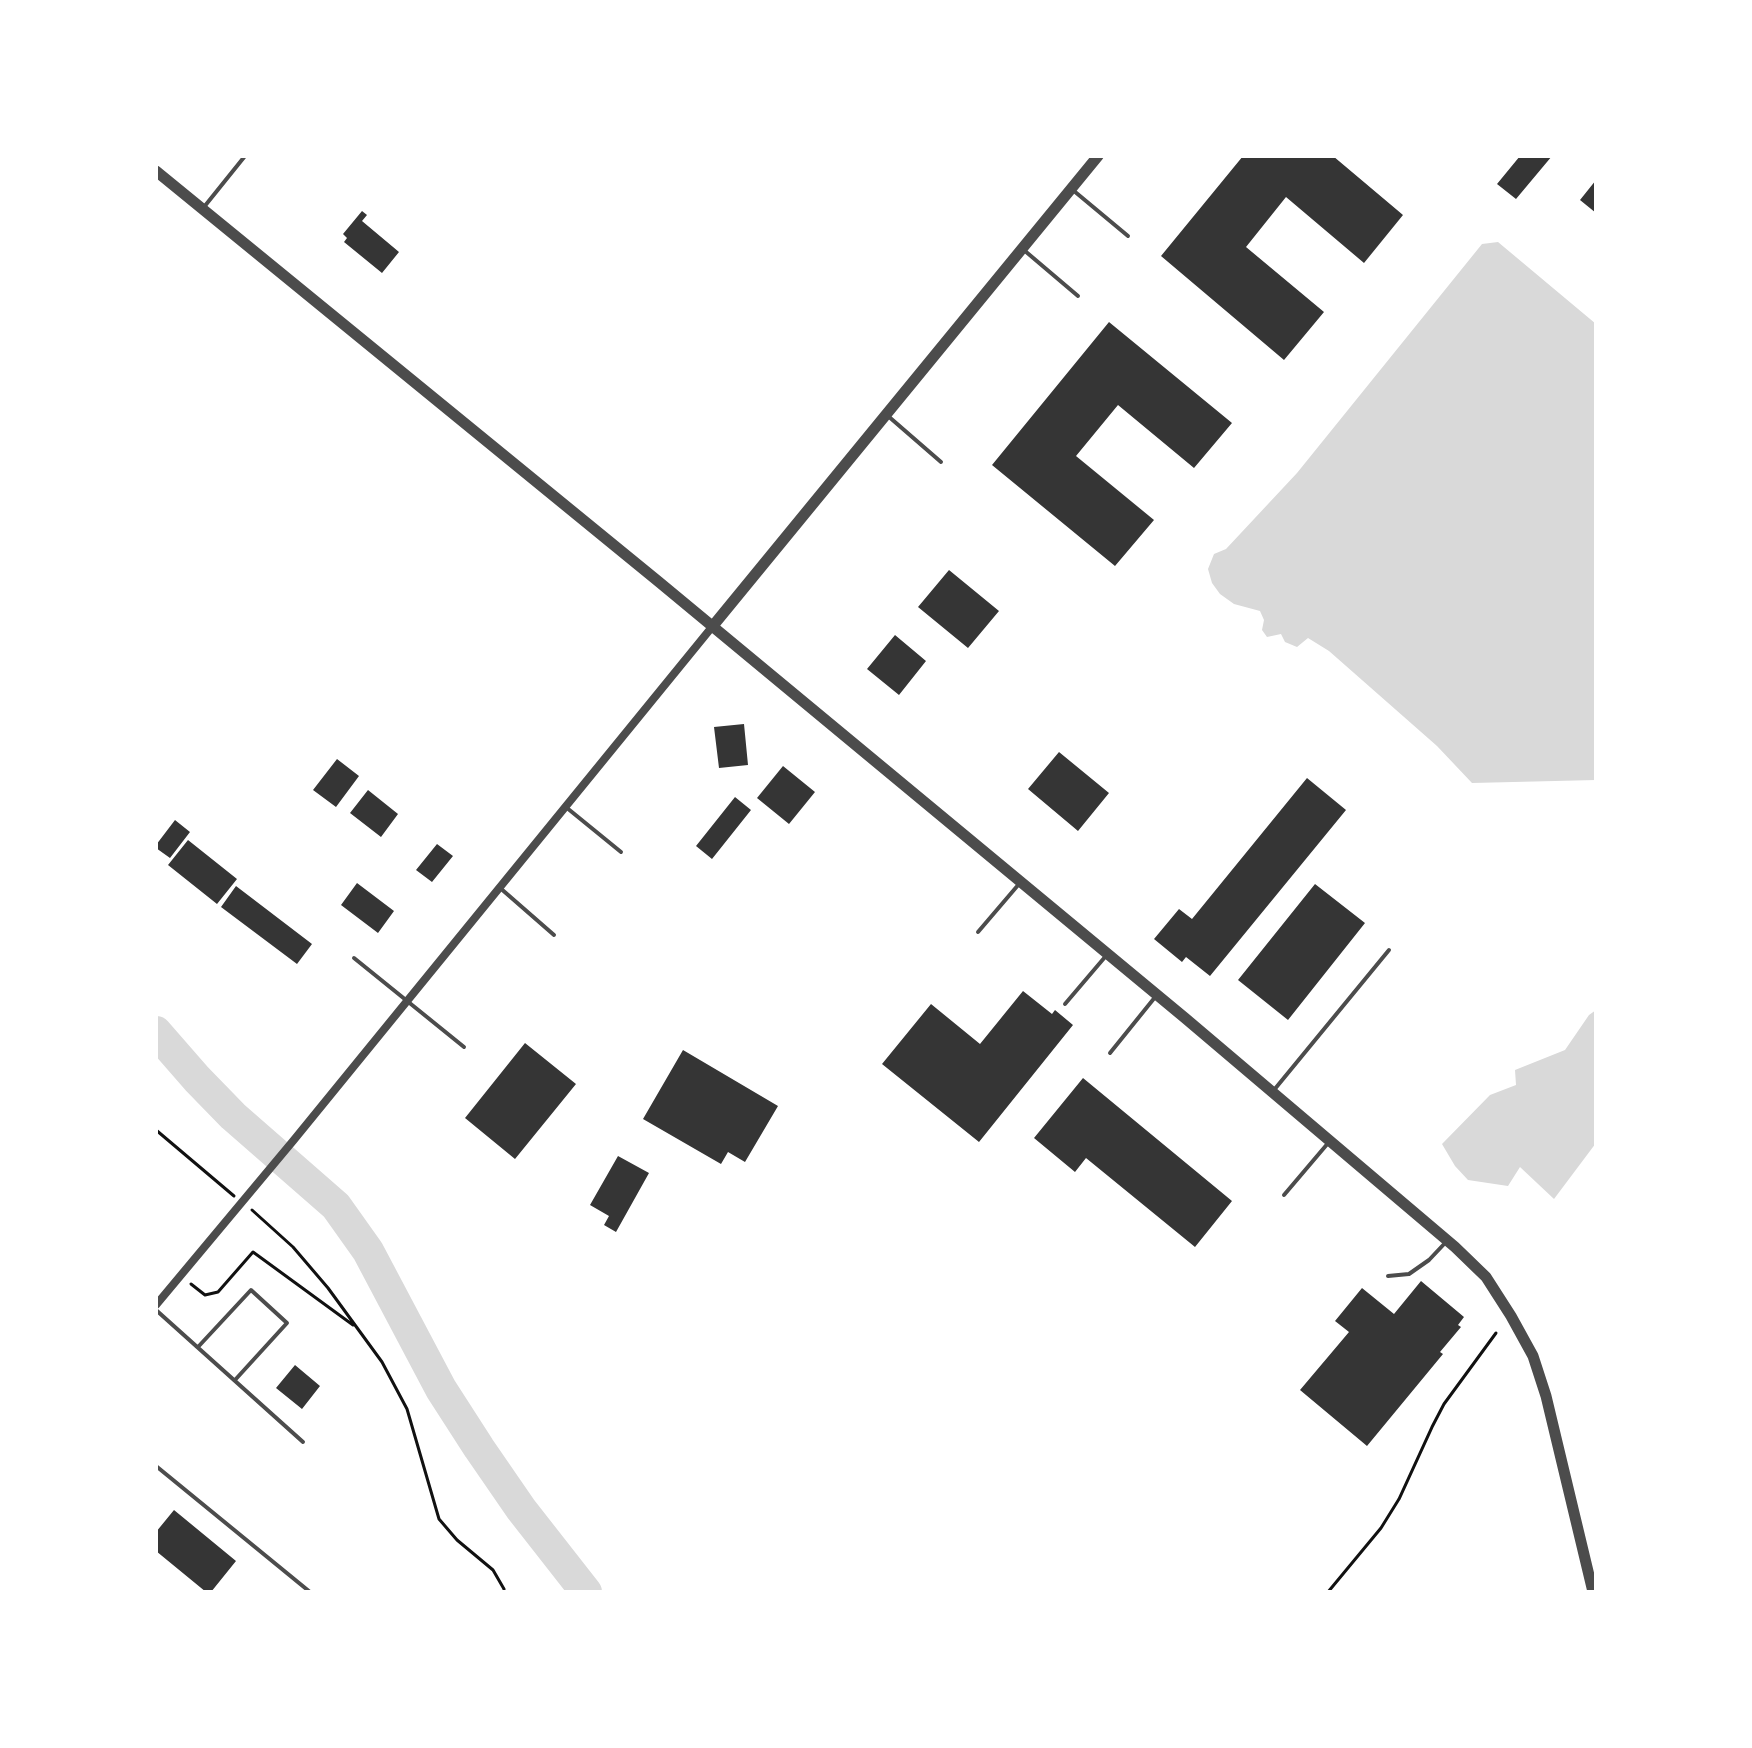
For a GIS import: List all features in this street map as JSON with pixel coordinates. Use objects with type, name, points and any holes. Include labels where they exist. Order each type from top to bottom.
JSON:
[{"type":"street","points":[[156,1307],[1098,156]]},
{"type":"street","points":[[156,171],[1157,995],[1486,1277],[1533,1356],[1546,1396],[1593,1592]]},
{"type":"lane","points":[[202,209],[245,156]]},
{"type":"lane","points":[[1071,189],[1128,236]]},
{"type":"lane","points":[[1022,248],[1078,296]]},
{"type":"lane","points":[[886,415],[941,462]]},
{"type":"lane","points":[[565,806],[621,852]]},
{"type":"lane","points":[[978,932],[1020,882]]},
{"type":"lane","points":[[499,887],[554,935]]},
{"type":"lane","points":[[1273,1092],[1389,950]]},
{"type":"lane","points":[[1065,1004],[1107,954]]},
{"type":"lane","points":[[354,958],[464,1047]]},
{"type":"lane","points":[[1110,1053],[1157,995]]},
{"type":"lane","points":[[1284,1195],[1330,1141]]},
{"type":"lane","points":[[1388,1276],[1409,1274],[1429,1260],[1447,1241]]},
{"type":"lane","points":[[198,1347],[251,1290],[287,1323],[235,1380]]},
{"type":"lane","points":[[156,1307],[303,1442]]},
{"type":"lane","points":[[156,1466],[310,1592]]},
{"type":"path","points":[[156,1130],[237,1198]]},
{"type":"path","points":[[248,1208],[293,1247],[328,1288],[382,1362],[407,1409],[439,1519],[457,1540],[493,1570],[504,1592]]},
{"type":"path","points":[[181,1276],[205,1295],[218,1292],[253,1252],[356,1327]]},
{"type":"path","points":[[1328,1592],[1381,1528],[1399,1499],[1444,1404],[1496,1333]]},
{"type":"shaded area","points":[[1498,242],[1596,324],[1596,780],[1472,783],[1437,746],[1329,651],[1308,638],[1297,647],[1285,642],[1281,634],[1267,637],[1262,630],[1264,620],[1260,611],[1234,604],[1220,594],[1212,583],[1208,569],[1214,554],[1226,549],[1297,473],[1482,244]]},
{"type":"shaded area","points":[[1596,1010],[1596,1143],[1554,1199],[1520,1167],[1508,1186],[1468,1180],[1442,1144],[1490,1095],[1516,1085],[1515,1070],[1565,1050],[1589,1015]]},
{"type":"building","points":[[1243,156],[1333,156],[1403,215],[1364,263],[1286,197],[1246,247],[1324,312],[1284,360],[1161,256]]},
{"type":"building","points":[[1520,156],[1552,156],[1516,199],[1497,184]]},
{"type":"building","points":[[1596,180],[1596,213],[1580,200]]},
{"type":"building","points":[[362,211],[367,215],[362,221],[399,252],[382,273],[344,242],[347,238],[343,234]]},
{"type":"building","points":[[1109,322],[1232,423],[1194,468],[1118,405],[1076,456],[1154,520],[1115,566],[992,465]]},
{"type":"building","points":[[949,570],[999,611],[968,648],[918,607]]},
{"type":"building","points":[[895,635],[926,661],[899,695],[867,669]]},
{"type":"building","points":[[744,724],[748,765],[719,768],[714,727]]},
{"type":"building","points":[[1059,752],[1109,793],[1078,831],[1028,789]]},
{"type":"building","points":[[337,759],[359,776],[336,807],[313,790]]},
{"type":"building","points":[[783,766],[815,792],[789,824],[757,798]]},
{"type":"building","points":[[1307,778],[1346,810],[1210,976],[1186,957],[1182,962],[1154,939],[1179,909],[1192,919]]},
{"type":"building","points":[[368,790],[398,814],[381,837],[350,813]]},
{"type":"building","points":[[735,797],[751,810],[712,859],[696,846]]},
{"type":"building","points":[[175,820],[190,832],[170,858],[156,845]]},
{"type":"building","points":[[188,840],[237,879],[217,904],[168,865]]},
{"type":"building","points":[[437,844],[453,856],[432,882],[416,870]]},
{"type":"building","points":[[357,883],[394,911],[378,933],[341,905]]},
{"type":"building","points":[[1315,884],[1365,923],[1288,1020],[1238,980]]},
{"type":"building","points":[[236,886],[312,944],[297,964],[221,907]]},
{"type":"building","points":[[1023,991],[1052,1014],[1055,1010],[1073,1025],[979,1142],[882,1064],[931,1004],[980,1044]]},
{"type":"building","points":[[525,1043],[576,1084],[515,1159],[465,1118]]},
{"type":"building","points":[[683,1050],[778,1106],[745,1162],[728,1152],[721,1164],[643,1119]]},
{"type":"building","points":[[1083,1078],[1232,1201],[1195,1247],[1086,1158],[1075,1172],[1034,1138]]},
{"type":"building","points":[[618,1156],[649,1173],[616,1232],[604,1225],[609,1216],[590,1205]]},
{"type":"building","points":[[1421,1281],[1464,1317],[1458,1325],[1461,1327],[1440,1352],[1443,1354],[1367,1446],[1300,1390],[1349,1332],[1335,1321],[1362,1288],[1394,1314]]},
{"type":"building","points":[[295,1365],[320,1386],[302,1409],[276,1388]]},
{"type":"building","points":[[174,1510],[236,1561],[211,1592],[206,1592],[156,1551],[156,1532]]},
{"type":"waterway","points":[[156,1032],[233,1116],[336,1206],[368,1251],[441,1389],[479,1448],[521,1509],[586,1592]]}]
